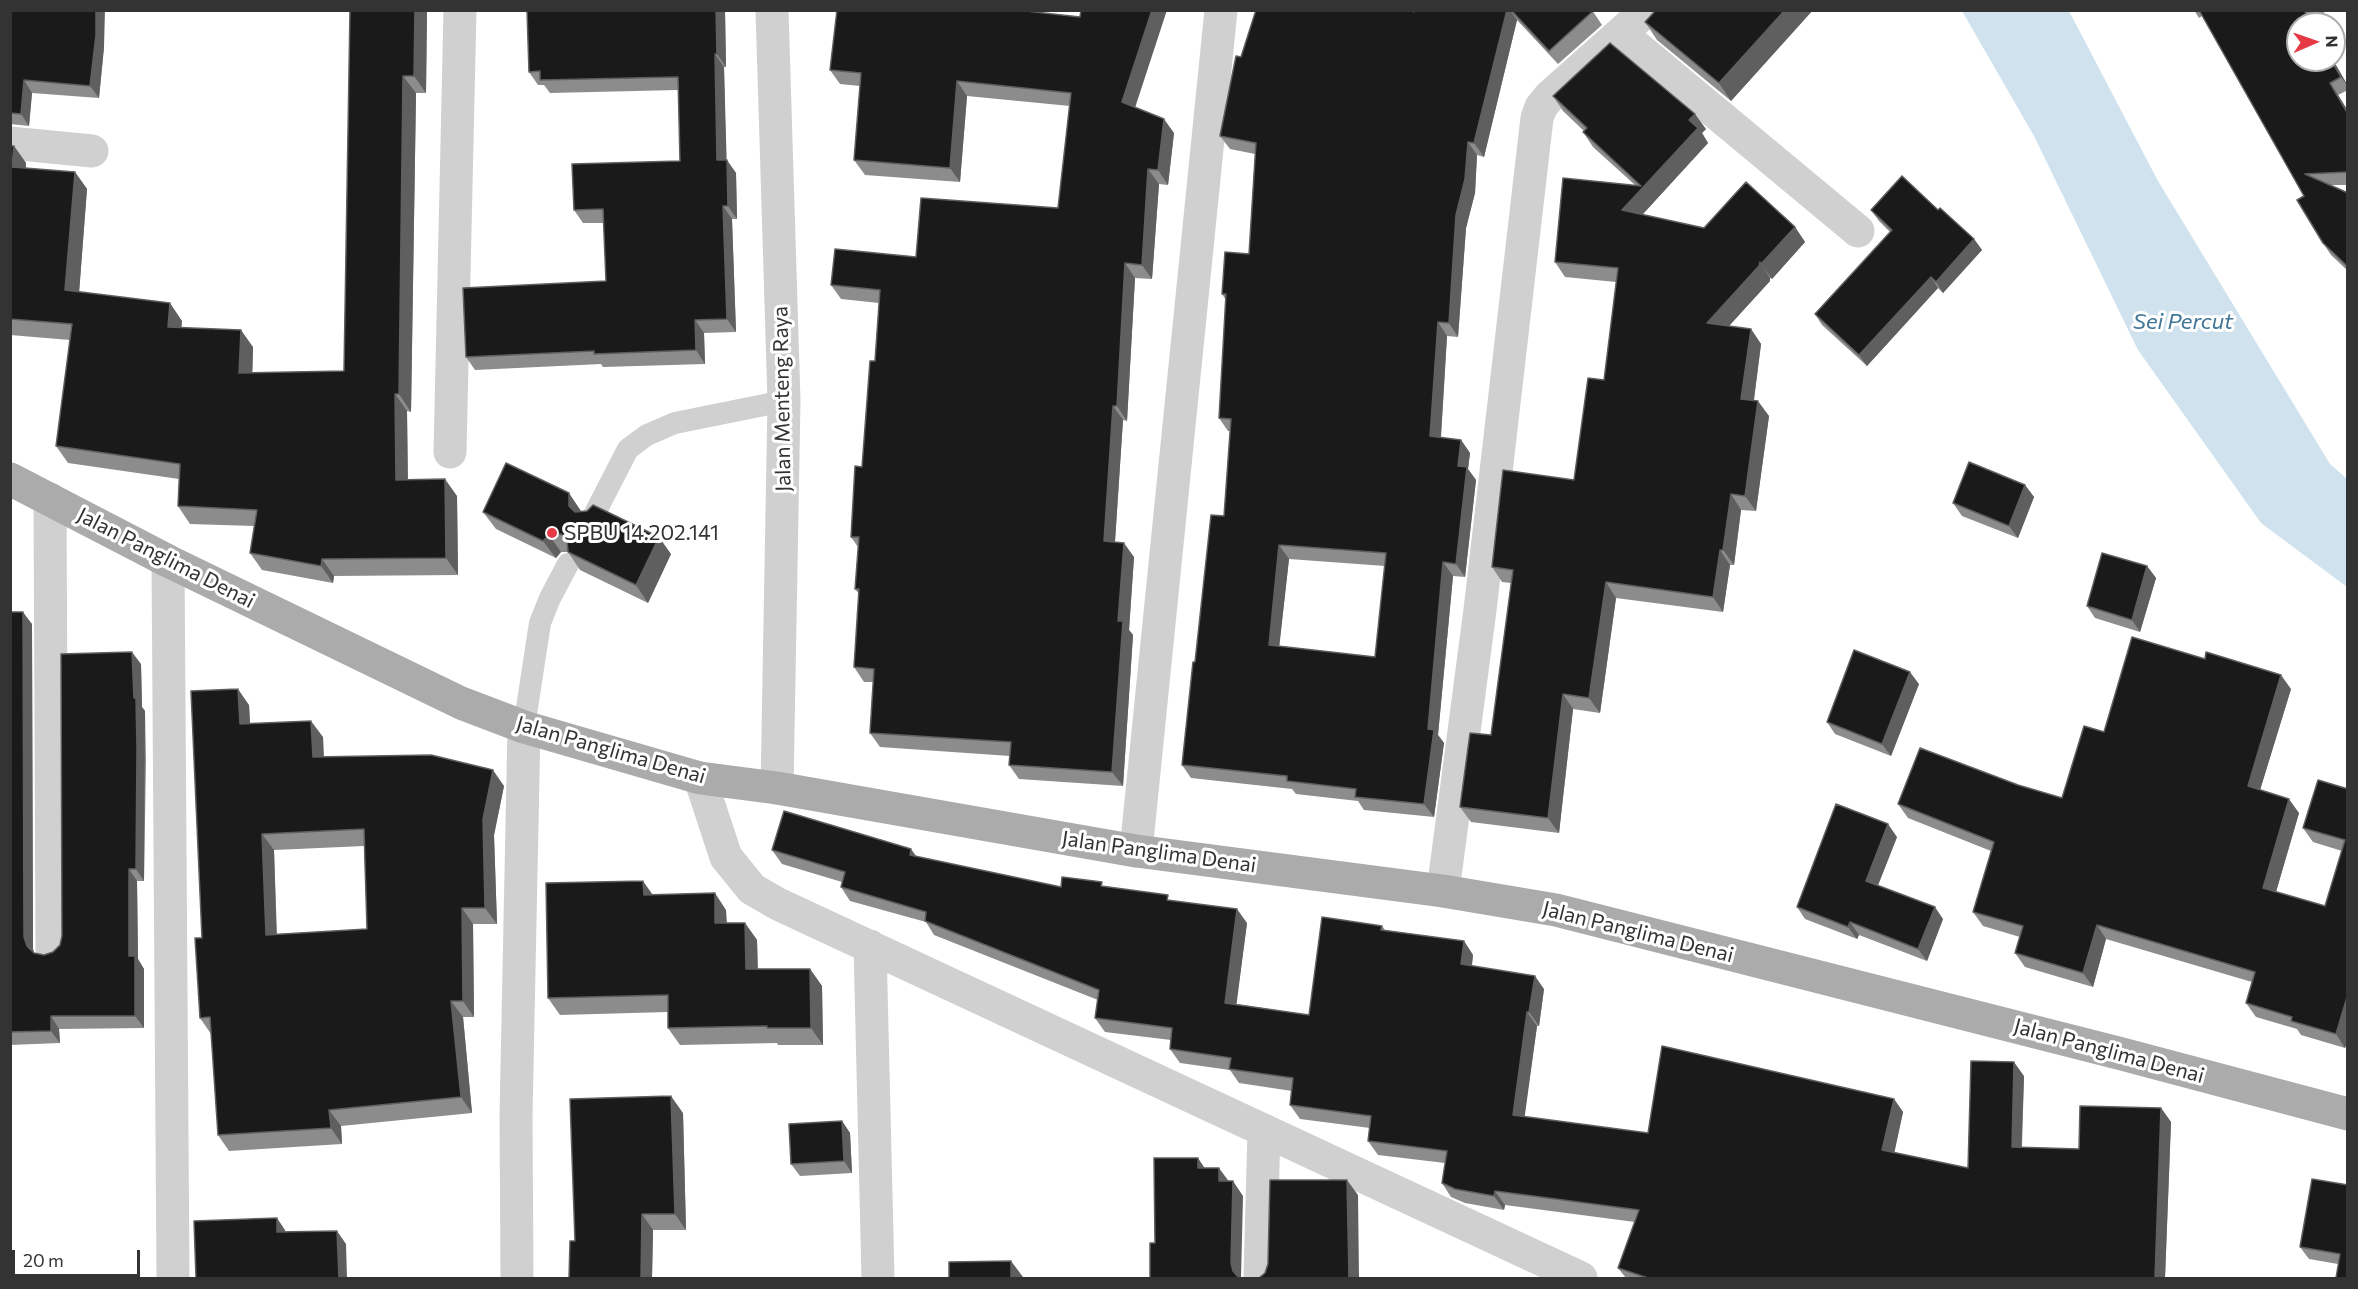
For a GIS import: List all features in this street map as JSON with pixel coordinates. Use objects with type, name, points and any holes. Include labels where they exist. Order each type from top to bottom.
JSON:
[{"type":"main road","name":"Jalan Panglima Denai","points":[[10,479],[168,561],[461,703],[524,727],[700,778],[777,788],[1136,851],[1443,891],[1567,912],[2348,1114]]},
{"type":"street","points":[[450,452],[460,10]]},
{"type":"street","name":"Jalan Menteng Raya","points":[[772,10],[784,401],[777,788]]},
{"type":"street","points":[[1136,851],[1221,10]]},
{"type":"street","points":[[1443,891],[1480,610],[1537,118],[1541,106],[1550,96],[1647,10]]},
{"type":"street","points":[[1621,34],[1858,231]]},
{"type":"street","points":[[10,143],[92,151]]},
{"type":"street","points":[[50,499],[52,949]]},
{"type":"street","points":[[168,561],[172,1278]]},
{"type":"street","points":[[517,1278],[516,1116],[524,727]]},
{"type":"street","points":[[700,778],[726,857],[752,889],[778,904],[1581,1278]]},
{"type":"street","points":[[870,946],[878,1278]]},
{"type":"street","points":[[1260,1278],[1264,1130]]},
{"type":"lane","points":[[593,517],[628,449],[647,435],[675,423],[784,401]]},
{"type":"lane","points":[[524,727],[540,624],[550,598],[568,564]]},
{"type":"water","name":"Sei Percut","points":[[1962,11],[2069,11],[2158,181],[2330,464],[2347,479],[2347,587],[2261,523],[2138,350],[2034,136]]},
{"type":"building","points":[[10,10],[96,10],[96,35],[90,86],[24,80],[21,114],[10,113]]},
{"type":"building","points":[[350,10],[415,10],[414,76],[403,76],[399,394],[395,394],[396,480],[445,479],[446,558],[322,559],[321,566],[250,553],[257,510],[178,506],[180,464],[56,446],[72,324],[10,319],[10,146],[14,146],[12,167],[75,172],[65,290],[170,303],[168,327],[241,330],[239,373],[344,371]]},
{"type":"building","points":[[527,10],[716,10],[717,160],[727,160],[728,206],[723,206],[727,319],[695,320],[696,350],[594,354],[594,351],[466,357],[463,288],[606,281],[603,209],[574,210],[572,164],[680,161],[678,77],[540,80],[540,71],[529,72]]},
{"type":"building","points":[[837,10],[1017,10],[1080,17],[1081,10],[1152,10],[1122,102],[1164,119],[1158,170],[1148,169],[1142,265],[1125,263],[1117,406],[1113,406],[1104,541],[1124,543],[1118,621],[1123,621],[1112,772],[1009,765],[1011,742],[870,733],[874,669],[854,667],[859,589],[855,589],[859,537],[851,537],[855,466],[862,467],[870,361],[875,361],[880,290],[831,285],[835,249],[916,257],[921,198],[1058,208],[1071,93],[957,81],[950,168],[854,160],[861,73],[830,70]]},
{"type":"building","points":[[1256,10],[1415,10],[1414,12],[1416,10],[1507,10],[1474,143],[1468,142],[1465,179],[1456,215],[1449,323],[1438,322],[1430,436],[1461,440],[1458,466],[1467,467],[1456,564],[1443,562],[1428,729],[1434,730],[1424,804],[1355,797],[1356,789],[1287,781],[1287,776],[1182,765],[1211,515],[1224,516],[1231,419],[1219,418],[1226,294],[1222,294],[1225,252],[1249,254],[1256,143],[1220,136],[1236,56],[1241,57]],"holes":[[[1279,545],[1386,553],[1375,657],[1269,645]]]},
{"type":"building","points":[[1511,10],[1592,10],[1593,11],[1549,51]]},
{"type":"building","points":[[1656,10],[1785,10],[1719,83],[1645,22]]},
{"type":"building","points":[[2199,10],[2307,10],[2305,12],[2286,12],[2286,72],[2338,72],[2341,77],[2330,83],[2348,114],[2348,172],[2305,174],[2348,193],[2348,267],[2323,243],[2297,200],[2304,196]]},
{"type":"building","points":[[1610,43],[1695,114],[1689,120],[1698,128],[1622,210],[1704,228],[1746,182],[1795,227],[1761,264],[1760,262],[1759,266],[1707,323],[1751,329],[1741,399],[1758,401],[1745,496],[1731,494],[1713,597],[1606,582],[1589,698],[1563,694],[1548,818],[1460,807],[1470,733],[1491,735],[1513,570],[1492,567],[1503,470],[1574,480],[1588,378],[1604,380],[1618,268],[1555,262],[1563,178],[1641,186],[1583,132],[1587,128],[1553,96]]},
{"type":"building","points":[[1902,176],[1938,210],[1940,208],[1974,239],[1936,282],[1931,277],[1859,355],[1815,314],[1892,230],[1871,210]]},
{"type":"building","points":[[1969,462],[2025,485],[2009,526],[1953,503]]},
{"type":"building","points":[[506,463],[569,493],[569,506],[575,512],[587,511],[593,505],[659,537],[636,585],[568,552],[567,540],[561,534],[549,535],[543,541],[483,512]]},
{"type":"building","points":[[2102,553],[2147,566],[2132,620],[2087,606]]},
{"type":"building","points":[[10,612],[23,612],[24,937],[27,946],[34,953],[44,955],[53,952],[60,945],[62,936],[61,654],[132,652],[137,748],[136,869],[129,869],[129,956],[135,956],[135,1016],[51,1016],[51,1031],[10,1032]]},
{"type":"building","points":[[2132,637],[2205,659],[2206,652],[2281,675],[2248,786],[2289,799],[2263,888],[2325,906],[2345,840],[2303,828],[2318,780],[2348,789],[2348,994],[2336,1034],[2291,1021],[2292,1017],[2246,1003],[2255,972],[2097,925],[2083,973],[2015,953],[2023,926],[1973,912],[1994,842],[1898,804],[1920,748],[2018,785],[2062,798],[2084,726],[2104,732]]},
{"type":"building","points":[[1854,650],[1910,672],[1882,744],[1827,722]]},
{"type":"building","points":[[238,689],[240,724],[311,721],[313,757],[431,755],[493,770],[483,819],[485,908],[462,908],[463,1001],[451,1001],[461,1097],[329,1110],[331,1128],[218,1135],[210,1017],[200,1018],[195,938],[202,938],[191,691]],"holes":[[[364,829],[367,929],[266,935],[262,834]]]},
{"type":"building","points":[[1836,804],[1888,824],[1866,881],[1935,907],[1918,949],[1850,922],[1848,927],[1797,907]]},
{"type":"building","points":[[784,811],[911,849],[910,855],[1061,887],[1062,877],[1102,882],[1101,886],[1168,895],[1167,900],[1237,909],[1225,1003],[1309,1015],[1322,917],[1382,926],[1381,930],[1464,941],[1461,964],[1535,976],[1529,1012],[1527,1012],[1513,1115],[1648,1133],[1662,1046],[1894,1099],[1882,1150],[1968,1168],[1971,1061],[2014,1062],[2012,1147],[2079,1149],[2080,1106],[2161,1108],[2155,1278],[1648,1278],[1618,1268],[1639,1210],[1495,1191],[1494,1196],[1455,1189],[1442,1183],[1447,1151],[1368,1141],[1371,1116],[1290,1105],[1293,1078],[1229,1069],[1231,1058],[1170,1049],[1172,1028],[1095,1018],[1099,990],[925,921],[926,912],[841,887],[845,872],[772,850]]},
{"type":"building","points":[[643,881],[644,895],[715,893],[715,923],[745,923],[746,969],[810,969],[811,1028],[767,1028],[767,1026],[668,1028],[668,995],[548,998],[546,883]]},
{"type":"building","points":[[671,1096],[675,1214],[642,1214],[641,1278],[569,1278],[570,1241],[575,1241],[570,1099]]},
{"type":"building","points":[[842,1121],[844,1161],[791,1164],[789,1124]]},
{"type":"building","points":[[1154,1158],[1198,1158],[1198,1168],[1219,1168],[1219,1181],[1233,1181],[1231,1263],[1233,1271],[1239,1278],[1150,1278],[1150,1243],[1155,1243]]},
{"type":"building","points":[[2312,1179],[2348,1185],[2348,1278],[2336,1278],[2340,1254],[2300,1247]]},
{"type":"building","points":[[1270,1180],[1347,1180],[1349,1278],[1259,1278],[1265,1273],[1268,1264]]},
{"type":"building","points":[[277,1218],[277,1232],[337,1231],[339,1278],[196,1278],[194,1221]]},
{"type":"building","points":[[1011,1261],[1011,1278],[949,1278],[949,1262]]},
{"type":"place","name":"SPBU 14.202.141","points":[[552,533]]}]
